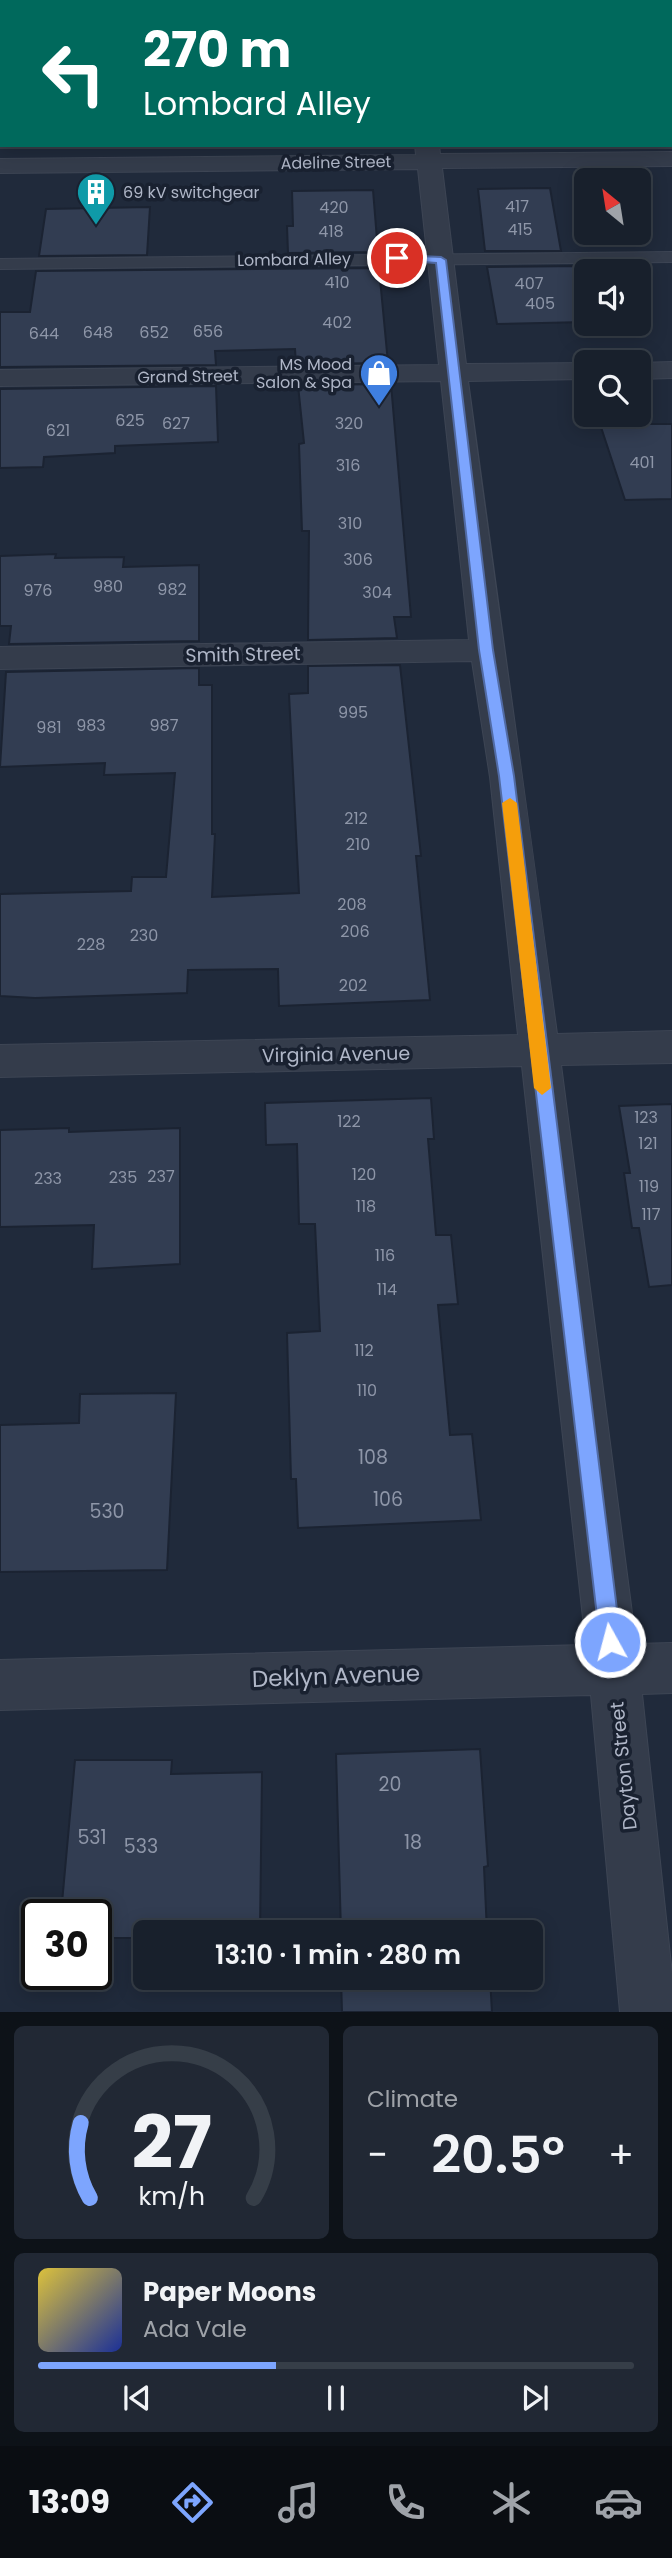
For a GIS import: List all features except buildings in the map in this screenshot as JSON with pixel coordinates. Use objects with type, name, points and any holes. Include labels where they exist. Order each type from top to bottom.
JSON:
[{"type":"street","name":"Adeline Street","points":[[0,166],[428,153],[672,159]]},
{"type":"street","name":"Dayton Street","points":[[428,153],[486,650],[507,776],[537,1050],[614,1670],[648,2012]]},
{"type":"street","points":[[651,371],[672,370]]},
{"type":"street","name":"Grand Street","points":[[0,379],[574,371]]},
{"type":"street","name":"Smith Street","points":[[0,658],[486,650]]},
{"type":"street","name":"Virginia Avenue","points":[[0,1061],[672,1047]]},
{"type":"street","name":"Deklyn Avenue","points":[[0,1685],[672,1668]]},
{"type":"lane","name":"Lombard Alley","points":[[0,264],[672,257]]},
{"type":"slow traffic","points":[[510,803],[542,1088]]},
{"type":"place","name":"69 kV switchgear","points":[[96,226]]},
{"type":"place","name":"MS Mood Salon & Spa","points":[[379,407]]},
{"type":"route","points":[[397,258],[441,260],[486,650],[507,776],[537,1050],[610,1642]]}]
